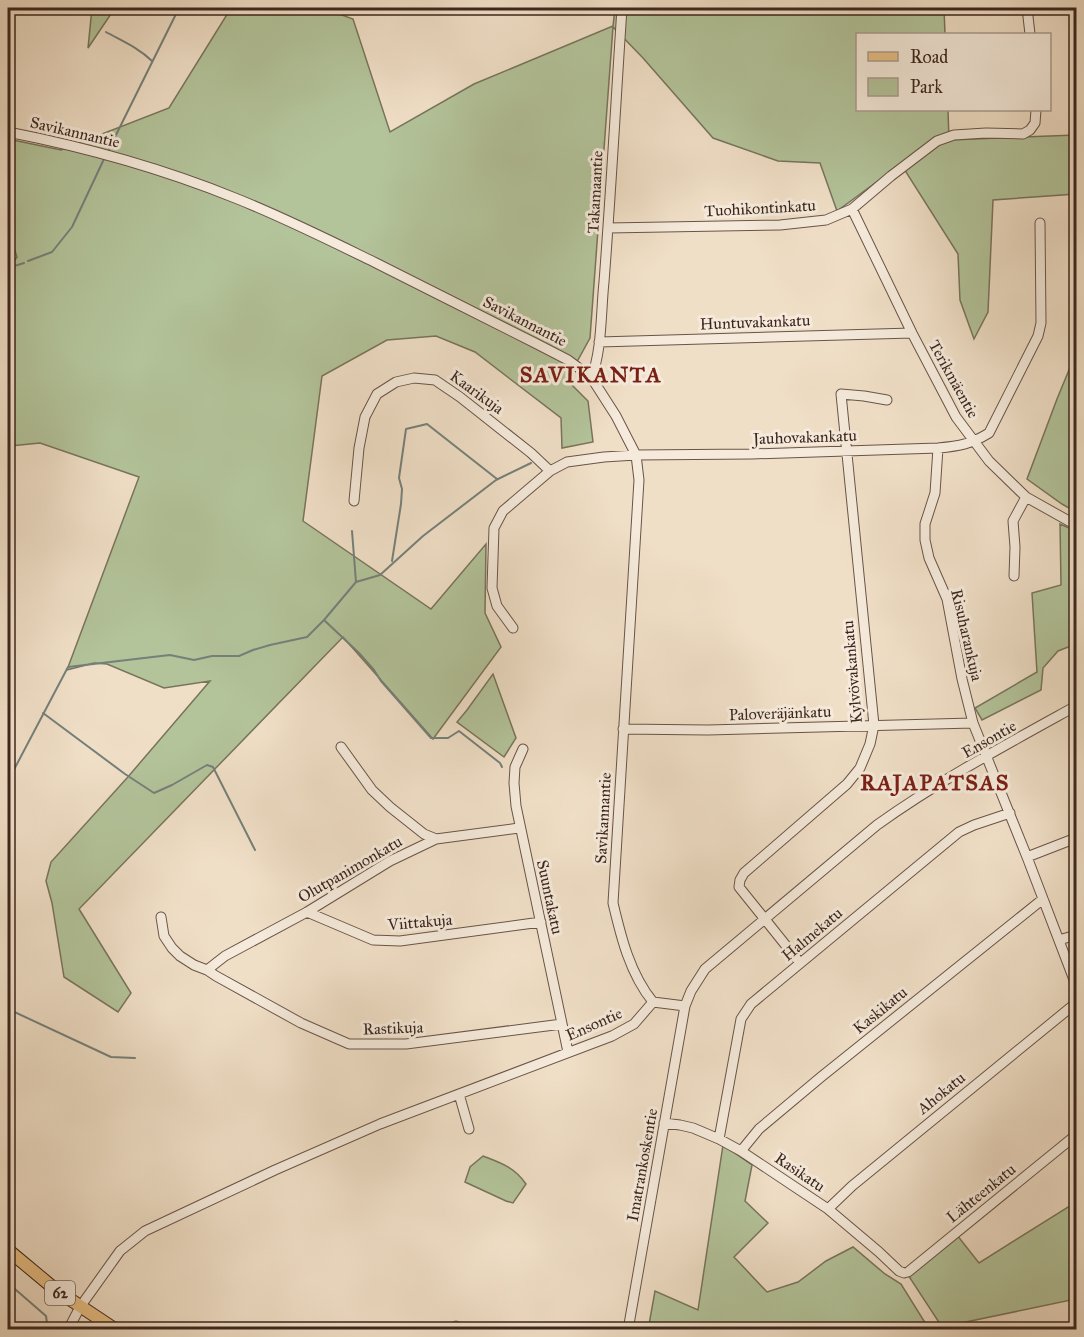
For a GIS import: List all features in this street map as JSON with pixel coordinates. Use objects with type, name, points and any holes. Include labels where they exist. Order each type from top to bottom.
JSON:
[{"type":"main road","name":"62","points":[[8,1250],[56,1290],[116,1329]]},
{"type":"street","name":"Takamaantie","points":[[591,377],[596,369],[599,342],[622,8]]},
{"type":"street","points":[[1028,8],[1030,33]]},
{"type":"street","name":"Tuohikontinkatu","points":[[608,228],[780,225],[826,220],[852,209],[937,141],[954,135],[1023,134],[1035,123],[1036,111]]},
{"type":"street","name":"Savikannantie","points":[[8,132],[126,159],[235,197],[279,216],[535,342],[568,360],[591,377],[616,416],[636,455],[639,480],[613,903],[621,938],[635,973],[653,1002]]},
{"type":"street","name":"Terikmäentie","points":[[852,209],[956,417],[989,461],[1026,497],[1077,525]]},
{"type":"street","points":[[974,442],[989,433],[1038,336],[1041,323],[1040,223]]},
{"type":"street","name":"Huntuvakankatu","points":[[599,342],[912,333]]},
{"type":"street","name":"Kaarikuja","points":[[354,501],[359,448],[365,417],[377,394],[396,382],[414,378],[435,380],[460,397],[531,453],[550,471]]},
{"type":"street","name":"Kylvövakankatu","points":[[800,963],[739,887],[740,880],[744,873],[847,784],[860,768],[870,744],[874,725],[841,394],[887,400]]},
{"type":"street","name":"Jauhovakankatu","points":[[513,628],[497,606],[492,588],[494,528],[503,511],[550,471],[567,462],[636,455],[938,448],[962,446],[974,442]]},
{"type":"street","name":"Risuharankuja","points":[[938,448],[935,493],[925,525],[925,540],[929,558],[947,599],[973,723],[1077,985]]},
{"type":"street","points":[[1014,576],[1013,520],[1026,497]]},
{"type":"street","name":"Ensontie","points":[[684,1006],[705,969],[877,825],[987,757],[1077,706]]},
{"type":"street","name":"Paloveräjänkatu","points":[[623,729],[708,730],[973,723]]},
{"type":"street","points":[[340,747],[372,790],[424,834],[436,839]]},
{"type":"street","name":"Suuntakatu","points":[[523,749],[515,767],[514,783],[519,828],[568,1052]]},
{"type":"street","name":"Halmekatu","points":[[719,1139],[741,1018],[751,1004],[959,832],[1010,813]]},
{"type":"street","name":"Olutpanimonkatu","points":[[207,970],[225,956],[307,912],[390,861],[436,839],[519,828]]},
{"type":"street","points":[[1027,857],[1077,838]]},
{"type":"street","name":"Kaskikatu","points":[[741,1151],[759,1129],[812,1084],[1043,899]]},
{"type":"street","name":"Viittakuja","points":[[307,912],[373,940],[400,942],[540,922]]},
{"type":"street","name":"Rastikuja","points":[[160,917],[164,936],[180,957],[301,1023],[349,1044],[406,1044],[562,1024]]},
{"type":"street","points":[[1059,940],[1077,935]]},
{"type":"street","points":[[653,1002],[684,1006]]},
{"type":"street","name":"Ensontie","points":[[68,1329],[80,1307],[120,1251],[146,1231],[370,1128],[612,1036],[634,1024],[653,1002]]},
{"type":"street","name":"Ahokatu","points":[[828,1209],[852,1186],[1077,1003]]},
{"type":"street","name":"Imatrankoskentie","points":[[628,1329],[684,1006]]},
{"type":"street","points":[[459,1094],[469,1129]]},
{"type":"street","name":"Rasikatu","points":[[664,1123],[693,1128],[741,1151],[828,1209],[904,1273]]},
{"type":"street","name":"Lähteenkatu","points":[[904,1273],[1077,1135]]},
{"type":"green space","points":[[92,8],[115,8],[88,48]]},
{"type":"green space","points":[[231,8],[323,8],[353,19],[390,132],[474,84],[613,26],[615,8],[944,8],[945,33],[856,33],[856,111],[948,111],[949,140],[1076,135],[1076,194],[993,200],[988,312],[974,339],[960,300],[958,254],[901,164],[837,211],[820,163],[778,161],[713,138],[613,27],[590,338],[567,380],[588,401],[593,442],[562,448],[561,418],[475,352],[436,336],[387,340],[322,376],[303,521],[431,609],[486,544],[485,613],[501,647],[433,739],[343,637],[79,909],[131,993],[118,1012],[64,977],[52,903],[46,881],[51,862],[210,681],[164,688],[107,664],[94,663],[67,670],[139,477],[40,443],[10,446],[8,444],[8,403],[11,401],[8,385],[8,269],[17,257],[8,229],[8,139],[61,150],[169,108]]},
{"type":"green space","points":[[1076,353],[1076,512],[1027,479]]},
{"type":"green space","points":[[1060,524],[1076,531],[1076,644],[1058,651],[1043,668],[1041,690],[982,720],[975,708],[1037,672],[1032,593],[1061,585]]},
{"type":"green space","points":[[493,674],[516,738],[504,757],[457,722]]},
{"type":"green space","points":[[723,1145],[752,1165],[745,1201],[768,1223],[734,1257],[767,1292],[798,1282],[826,1261],[853,1247],[885,1274],[901,1284],[929,1329],[648,1330],[655,1291],[698,1310]]},
{"type":"green space","points":[[483,1156],[512,1170],[526,1184],[513,1203],[465,1182],[470,1167]]},
{"type":"green space","points":[[1076,1202],[1076,1299],[942,1327],[908,1275],[957,1235],[979,1263]]},
{"type":"waterway","points":[[82,8],[89,14]]},
{"type":"waterway","points":[[109,149],[179,8]]},
{"type":"waterway","points":[[106,32],[136,48],[152,61]]},
{"type":"waterway","points":[[28,261],[52,252],[72,227],[104,159]]},
{"type":"waterway","points":[[8,268],[24,263]]},
{"type":"waterway","points":[[392,561],[401,504],[402,489],[399,478],[406,429],[427,424],[497,479]]},
{"type":"waterway","points":[[8,781],[68,667],[170,655],[194,660],[212,656],[239,656],[270,645],[307,637],[356,582],[380,575],[423,536],[496,480],[531,463]]},
{"type":"waterway","points":[[352,531],[356,582]]},
{"type":"waterway","points":[[324,620],[359,653],[431,738],[448,738],[459,731],[502,767]]},
{"type":"waterway","points":[[43,713],[154,793],[207,765],[213,767],[255,850]]},
{"type":"waterway","points":[[8,1009],[111,1057],[135,1058]]},
{"type":"waterway","points":[[8,1283],[46,1316],[48,1330]]},
{"type":"district","name":"SAVIKANTA","points":[[591,374]]},
{"type":"district","name":"RAJAPATSAS","points":[[935,782]]}]
